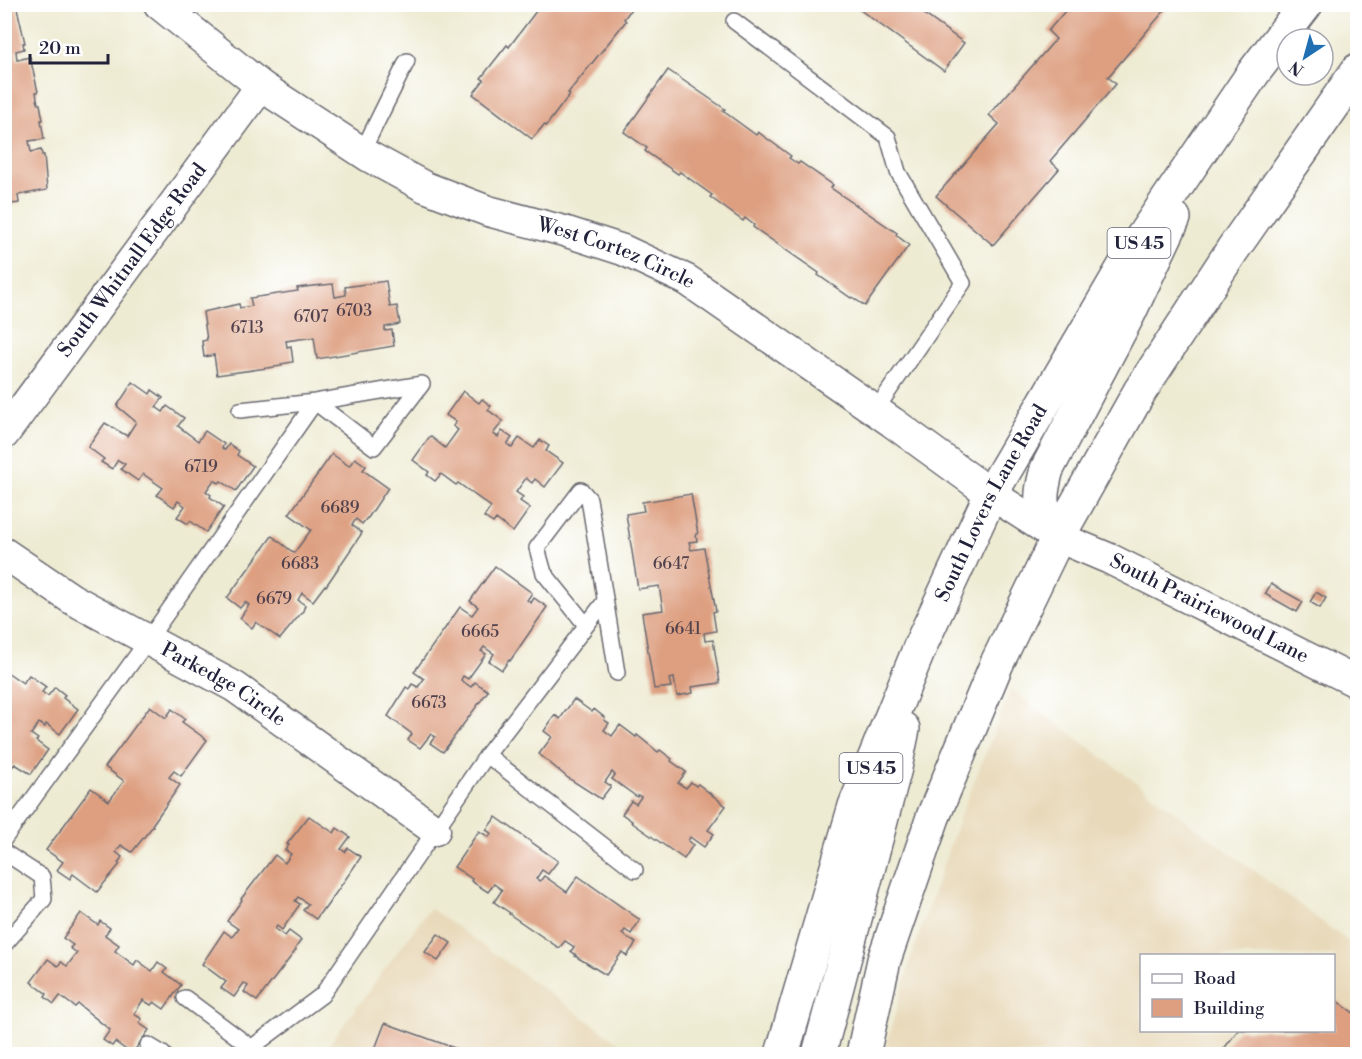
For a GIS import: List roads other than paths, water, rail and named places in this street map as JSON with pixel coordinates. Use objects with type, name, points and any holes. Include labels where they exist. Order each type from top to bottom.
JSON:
[{"type":"main road","name":"South Lovers Lane Road","points":[[782,1054],[855,806],[922,642],[991,494],[1135,248],[1254,72],[1306,4]]},
{"type":"main road","points":[[863,1054],[884,960],[933,817],[997,663],[1058,537],[1140,391],[1233,249],[1358,70]]},
{"type":"main road","points":[[1058,537],[1047,519],[1042,504],[1041,492],[1047,469],[1155,261],[1211,137]]},
{"type":"main road","points":[[819,1054],[895,768],[922,642]]},
{"type":"street","name":"West Cortez Circle","points":[[159,4],[261,86],[362,152],[425,187],[488,210],[623,250],[687,280],[991,494],[1058,537]]},
{"type":"street","name":"South Whitnall Edge Road","points":[[4,434],[261,86]]},
{"type":"street","name":"South Prairiewood Lane","points":[[1058,537],[1110,559],[1358,683]]},
{"type":"street","name":"Parkedge Circle","points":[[4,553],[72,599],[235,687],[435,830]]},
{"type":"lane","points":[[734,21],[888,137],[898,172],[963,283],[875,411]]},
{"type":"lane","points":[[362,152],[407,61]]},
{"type":"lane","points":[[240,410],[315,402],[422,384],[374,447],[315,402]]},
{"type":"lane","points":[[4,839],[148,640],[315,402]]},
{"type":"lane","points":[[586,625],[544,573],[537,548],[581,490],[589,499],[617,673]]},
{"type":"lane","points":[[185,998],[247,1051],[322,995],[487,755],[605,601]]},
{"type":"lane","points":[[487,755],[635,870]]},
{"type":"lane","points":[[4,852],[42,877],[45,899],[4,945]]},
{"type":"lane","points":[[148,1044],[163,1054]]}]
